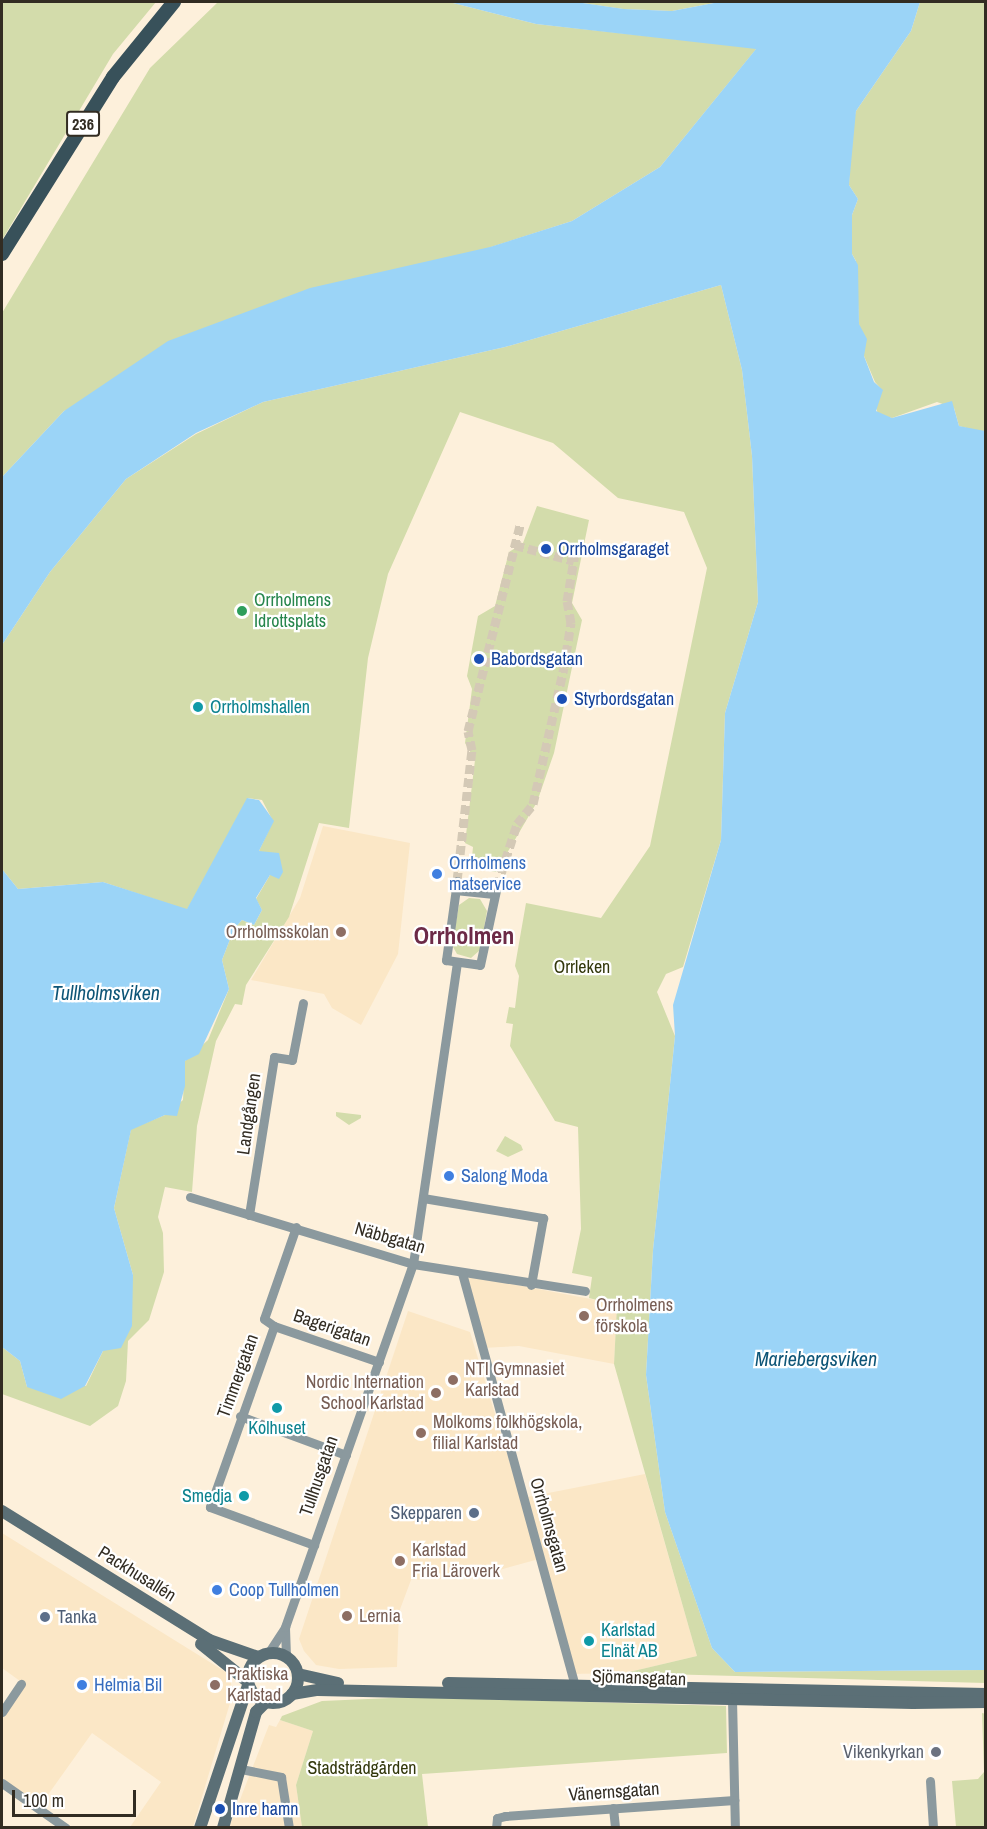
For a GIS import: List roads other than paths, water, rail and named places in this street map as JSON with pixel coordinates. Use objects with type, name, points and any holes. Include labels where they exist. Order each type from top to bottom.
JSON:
[{"type":"main road","name":"236","points":[[2,254],[113,77],[174,2]]},
{"type":"street","points":[[456,885],[496,890],[480,965],[458,962],[446,960],[456,885]]},
{"type":"street","name":"Tullhusgatan","points":[[264,1654],[285,1627],[413,1264],[458,962]]},
{"type":"street","name":"Landgången","points":[[249,1215],[274,1057],[292,1060],[303,1003]]},
{"type":"street","name":"Näbbgatan","points":[[190,1197],[413,1264],[585,1292]]},
{"type":"street","points":[[423,1198],[543,1218],[531,1285]]},
{"type":"street","name":"Timmergatan","points":[[296,1227],[264,1319],[274,1326],[240,1416],[210,1507],[314,1545]]},
{"type":"street","name":"Orrholmsgatan","points":[[462,1273],[574,1683]]},
{"type":"street","name":"Bagerigatan","points":[[274,1326],[379,1362]]},
{"type":"street","points":[[240,1416],[346,1455]]},
{"type":"street","name":"Packhusallén","points":[[2,1511],[209,1640],[264,1654]]},
{"type":"street","name":"Packhusallén","points":[[2,1520],[213,1652],[237,1661],[248,1679]]},
{"type":"street","name":"Tullhusgatan","points":[[285,1627],[286,1655]]},
{"type":"street","points":[[200,1827],[248,1679],[264,1654],[286,1655],[297,1670],[287,1698],[255,1724]]},
{"type":"street","name":"Sjömansgatan","points":[[297,1670],[337,1683],[574,1683],[986,1694]]},
{"type":"street","points":[[248,1679],[266,1702]]},
{"type":"street","points":[[2,1712],[21,1684]]},
{"type":"street","name":"Sjömansgatan","points":[[287,1698],[311,1689],[522,1692],[732,1699],[986,1702]]},
{"type":"street","points":[[223,1827],[255,1724],[256,1712],[266,1702],[287,1698]]},
{"type":"street","points":[[732,1699],[735,1827]]},
{"type":"street","points":[[241,1769],[282,1777],[289,1827]]},
{"type":"street","points":[[930,1781],[933,1827]]},
{"type":"street","points":[[2,1783],[66,1827]]},
{"type":"street","name":"Vänernsgatan","points":[[496,1823],[614,1808],[734,1800]]},
{"type":"street","points":[[614,1808],[615,1827]]},
{"type":"water","name":"Mariebergsviken","points":[[449,2],[576,2],[624,9],[672,11],[719,2],[920,2],[911,31],[856,111],[849,185],[858,199],[852,215],[852,254],[858,265],[859,324],[867,339],[864,356],[874,382],[883,390],[876,411],[892,418],[952,401],[959,426],[985,431],[985,1670],[735,1672],[712,1648],[665,1512],[646,1375],[653,1250],[675,1036],[673,1005],[721,840],[725,713],[758,602],[752,456],[742,370],[721,285],[505,347],[263,402],[196,433],[126,479],[50,572],[2,645],[2,477],[64,411],[168,341],[310,288],[490,247],[572,221],[660,167],[756,49],[536,24]]},
{"type":"water","name":"Tullholmsviken","points":[[247,798],[259,800],[274,821],[259,851],[279,853],[283,872],[279,879],[270,875],[256,898],[262,910],[254,925],[242,920],[234,929],[222,960],[229,989],[199,1054],[185,1061],[185,1086],[177,1116],[165,1115],[131,1130],[114,1208],[133,1275],[132,1326],[121,1348],[103,1351],[85,1386],[61,1399],[27,1387],[20,1361],[2,1347],[2,869],[18,889],[103,882],[187,909]]},
{"type":"tunnel","points":[[457,881],[472,750],[468,731],[520,525]]},
{"type":"tunnel","points":[[515,545],[574,561]]},
{"type":"tunnel","points":[[497,886],[517,824],[533,804],[564,667],[571,623],[567,601],[576,548]]},
{"type":"place","name":"Orrholmsgaraget","points":[[546,549]]},
{"type":"place","name":"Orrholmens Idrottsplats","points":[[242,611]]},
{"type":"place","name":"Babordsgatan","points":[[479,659]]},
{"type":"place","name":"Styrbordsgatan","points":[[562,699]]},
{"type":"place","name":"Orrholmshallen","points":[[198,707]]},
{"type":"place","name":"Orrholmens matservice","points":[[437,874]]},
{"type":"place","name":"Orrholmsskolan","points":[[341,932]]},
{"type":"place","name":"Salong Moda","points":[[449,1176]]},
{"type":"place","name":"Orrholmens förskola","points":[[584,1316]]},
{"type":"place","name":"NTI Gymnasiet Karlstad","points":[[453,1380]]},
{"type":"place","name":"Nordic Internation School Karlstad","points":[[436,1393]]},
{"type":"place","name":"Kolhuset","points":[[277,1408]]},
{"type":"place","name":"Molkoms folkhögskola, filial Karlstad","points":[[421,1433]]},
{"type":"place","name":"Smedja","points":[[244,1496]]},
{"type":"place","name":"Skepparen","points":[[474,1513]]},
{"type":"place","name":"Karlstad Fria Läroverk","points":[[400,1561]]},
{"type":"place","name":"Coop Tullholmen","points":[[217,1590]]},
{"type":"place","name":"Lernia","points":[[347,1616]]},
{"type":"place","name":"Tanka","points":[[45,1617]]},
{"type":"place","name":"Karlstad Elnät AB","points":[[589,1641]]},
{"type":"place","name":"Helmia Bil","points":[[82,1685]]},
{"type":"place","name":"Praktiska Karlstad","points":[[215,1685]]},
{"type":"place","name":"Vikenkyrkan","points":[[936,1752]]},
{"type":"place","name":"Inre hamn","points":[[220,1809]]},
{"type":"district","name":"Orrholmen","points":[[464,936]]},
{"type":"park label","name":"Orrleken","points":[[582,967]]},
{"type":"park label","name":"Stadsträdgården","points":[[362,1768]]}]
